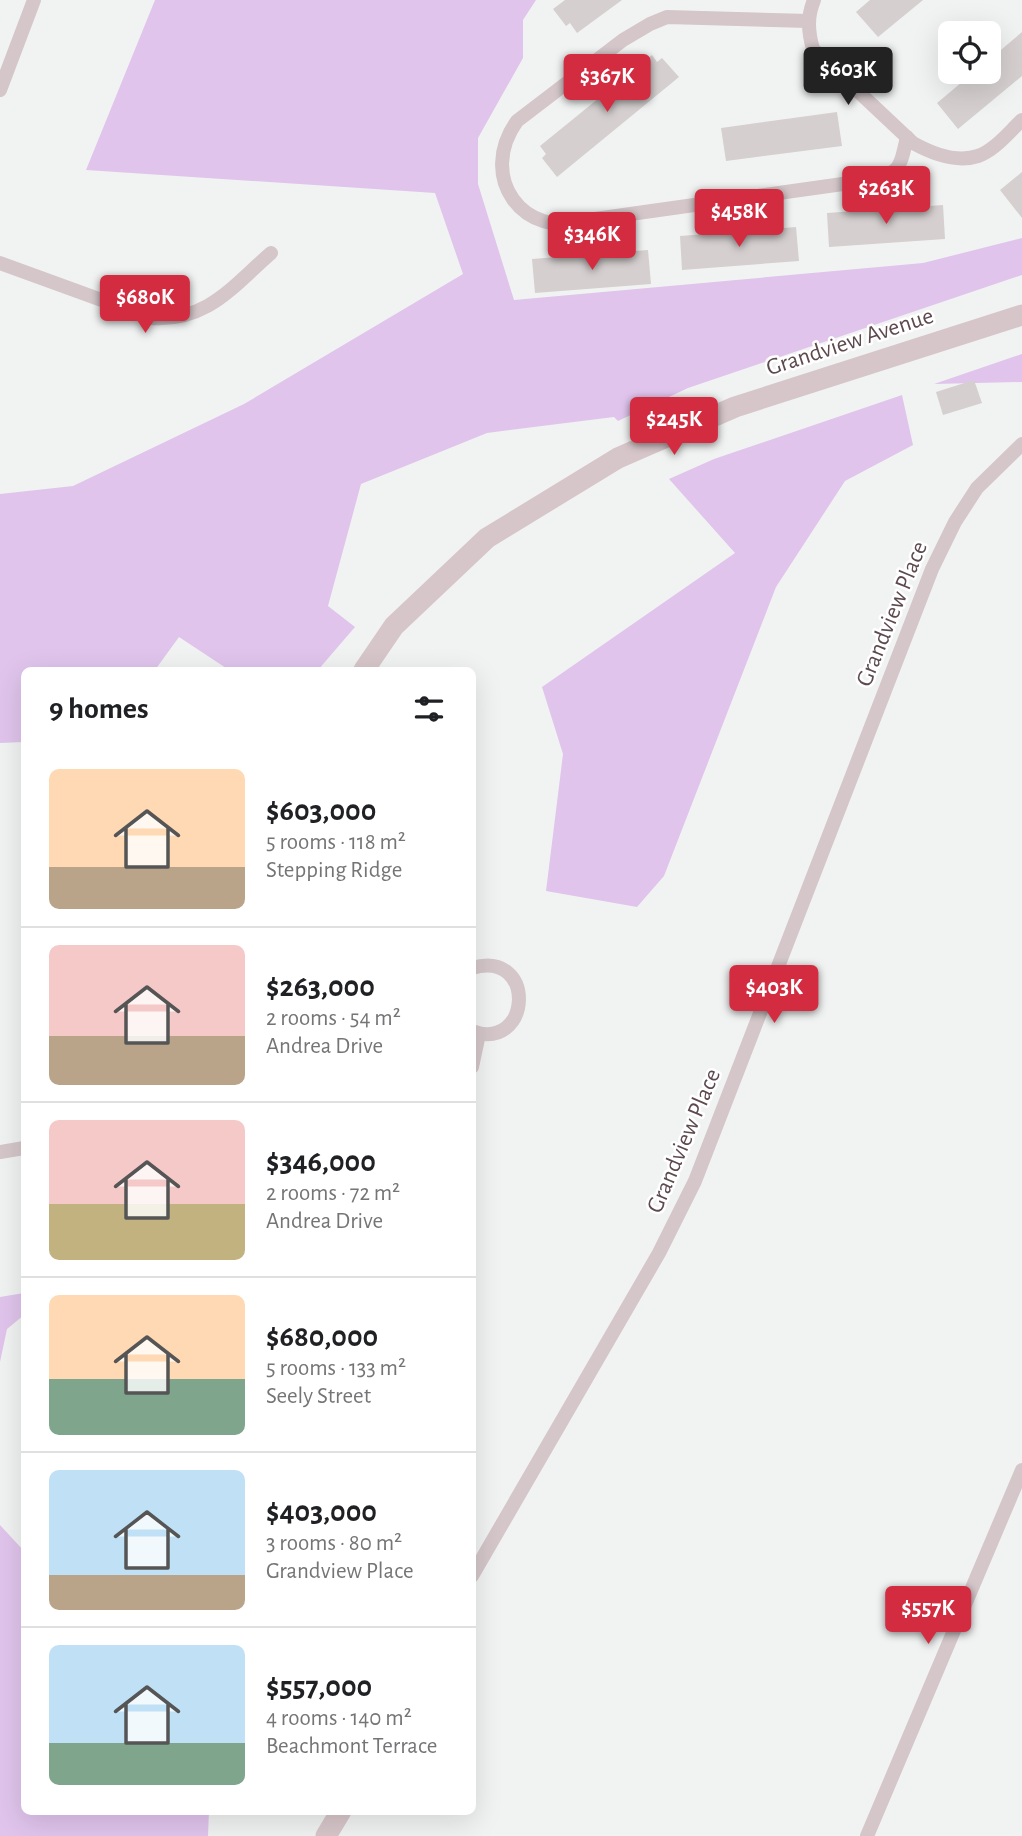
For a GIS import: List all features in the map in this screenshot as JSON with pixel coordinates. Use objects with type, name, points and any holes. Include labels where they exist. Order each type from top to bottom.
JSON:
[{"type":"main road","name":"Grandview Avenue","points":[[366,667],[394,626],[488,538],[618,458],[735,407],[1022,315]]},
{"type":"main road","points":[[326,1836],[339,1815]]},
{"type":"street","points":[[0,90],[34,0]]},
{"type":"street","points":[[814,0],[808,33],[813,49],[907,137],[929,152],[949,156],[977,156],[991,149],[1022,120]]},
{"type":"street","points":[[809,21],[667,17],[650,24],[623,40],[517,121],[509,132],[501,156],[501,169],[509,194],[527,213],[538,220],[557,225],[576,224],[885,176],[895,172],[901,164],[907,137]]},
{"type":"street","points":[[0,262],[151,318],[168,320],[185,317],[213,304],[271,253]]},
{"type":"street","name":"Grandview Place","points":[[476,1569],[659,1253],[695,1181],[932,569],[955,522],[976,488],[1022,444]]},
{"type":"street","points":[[476,967],[496,967],[506,972],[514,979],[519,989],[520,1000],[517,1014],[503,1030],[493,1034],[476,1032]]},
{"type":"street","points":[[0,1152],[21,1148]]},
{"type":"street","points":[[867,1836],[1022,1470]]},
{"type":"shaded area","points":[[155,0],[536,0],[523,20],[523,58],[478,138],[478,184],[514,300],[923,263],[1022,238],[1022,275],[688,388],[618,421],[614,417],[487,433],[361,484],[328,606],[355,627],[321,667],[224,667],[179,637],[157,667],[21,667],[21,742],[0,743],[0,494],[73,486],[244,404],[463,274],[435,193],[86,170]]},
{"type":"shaded area","points":[[1022,354],[1022,382],[934,384]]},
{"type":"shaded area","points":[[902,395],[913,445],[845,481],[776,587],[664,876],[637,907],[546,891],[563,754],[542,687],[735,553],[669,479],[714,459]]},
{"type":"shaded area","points":[[21,1294],[21,1317],[7,1329],[0,1362],[0,1297]]},
{"type":"shaded area","points":[[0,1525],[21,1548],[21,1815],[209,1815],[208,1836],[0,1836]]},
{"type":"building","points":[[565,0],[622,0],[577,33],[570,23],[566,26],[553,9]]},
{"type":"building","points":[[870,0],[923,0],[878,37],[856,12]]},
{"type":"building","points":[[1022,32],[1022,76],[958,129],[937,103],[960,84],[1001,84],[1001,50]]},
{"type":"building","points":[[652,55],[657,62],[662,58],[679,77],[557,177],[542,158],[546,154],[540,146]]},
{"type":"building","points":[[837,112],[842,146],[726,161],[721,128]]},
{"type":"building","points":[[1022,172],[1022,218],[1000,190]]},
{"type":"building","points":[[943,205],[945,239],[829,247],[827,213]]},
{"type":"building","points":[[796,227],[799,261],[682,270],[680,236]]},
{"type":"building","points":[[648,250],[651,284],[535,293],[532,259]]},
{"type":"building","points":[[974,380],[982,403],[943,415],[936,392]]}]
